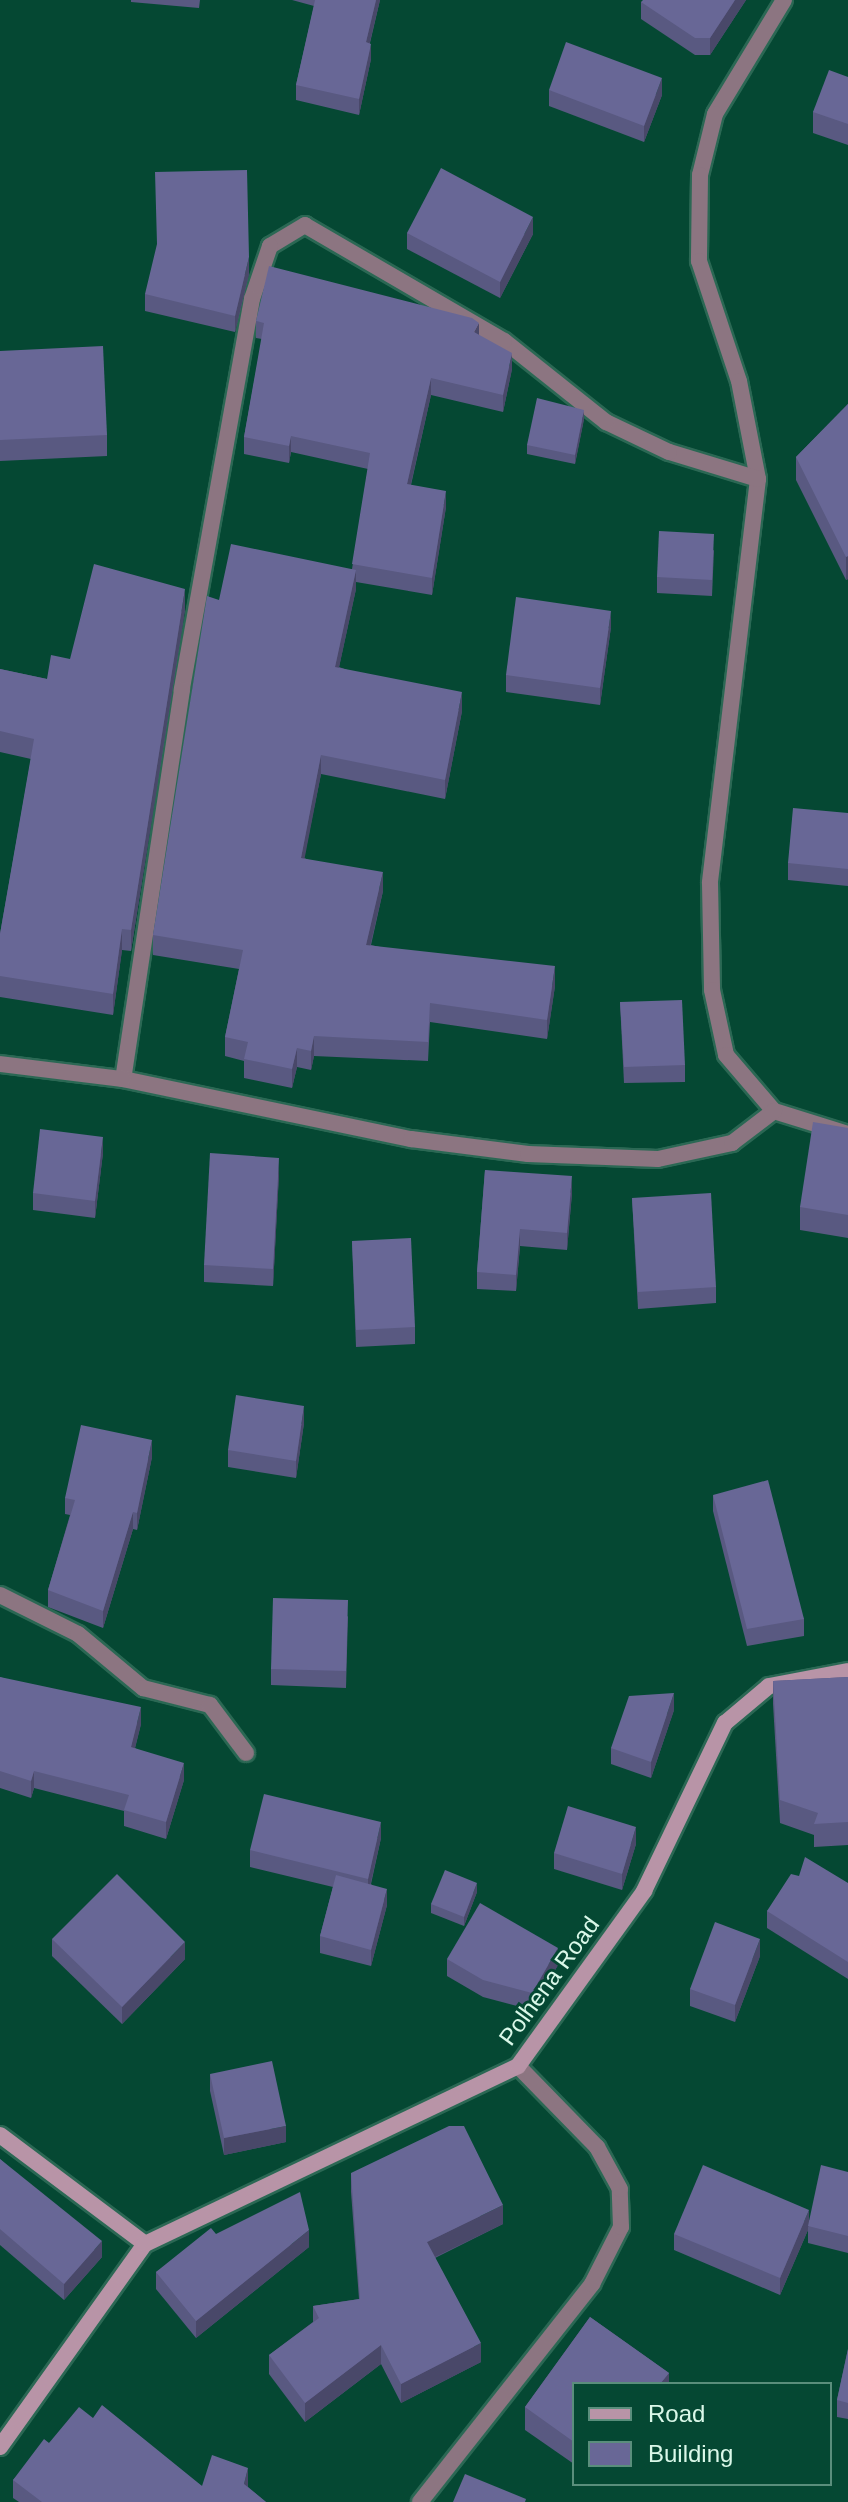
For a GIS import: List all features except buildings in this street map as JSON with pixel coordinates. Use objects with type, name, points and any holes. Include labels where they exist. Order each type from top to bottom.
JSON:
[{"type":"street","points":[[784,0],[715,114],[700,175],[699,261],[739,381],[758,479],[710,883],[712,990],[726,1055],[774,1111],[848,1134]]},
{"type":"street","points":[[123,1079],[196,612],[252,299],[270,246],[305,225],[504,341],[606,422],[669,452],[758,479]]},
{"type":"street","points":[[0,1064],[123,1079],[411,1139],[528,1154],[658,1159],[732,1143],[774,1111]]},
{"type":"street","points":[[0,1595],[78,1634],[143,1688],[210,1705],[246,1753]]},
{"type":"street","name":"Polhena Road","points":[[0,2447],[145,2244],[518,2066],[644,1891],[725,1723],[769,1686],[848,1671]]},
{"type":"street","points":[[420,2502],[592,2284],[621,2227],[620,2189],[597,2147],[518,2066]]},
{"type":"street","points":[[0,2135],[145,2244]]}]
